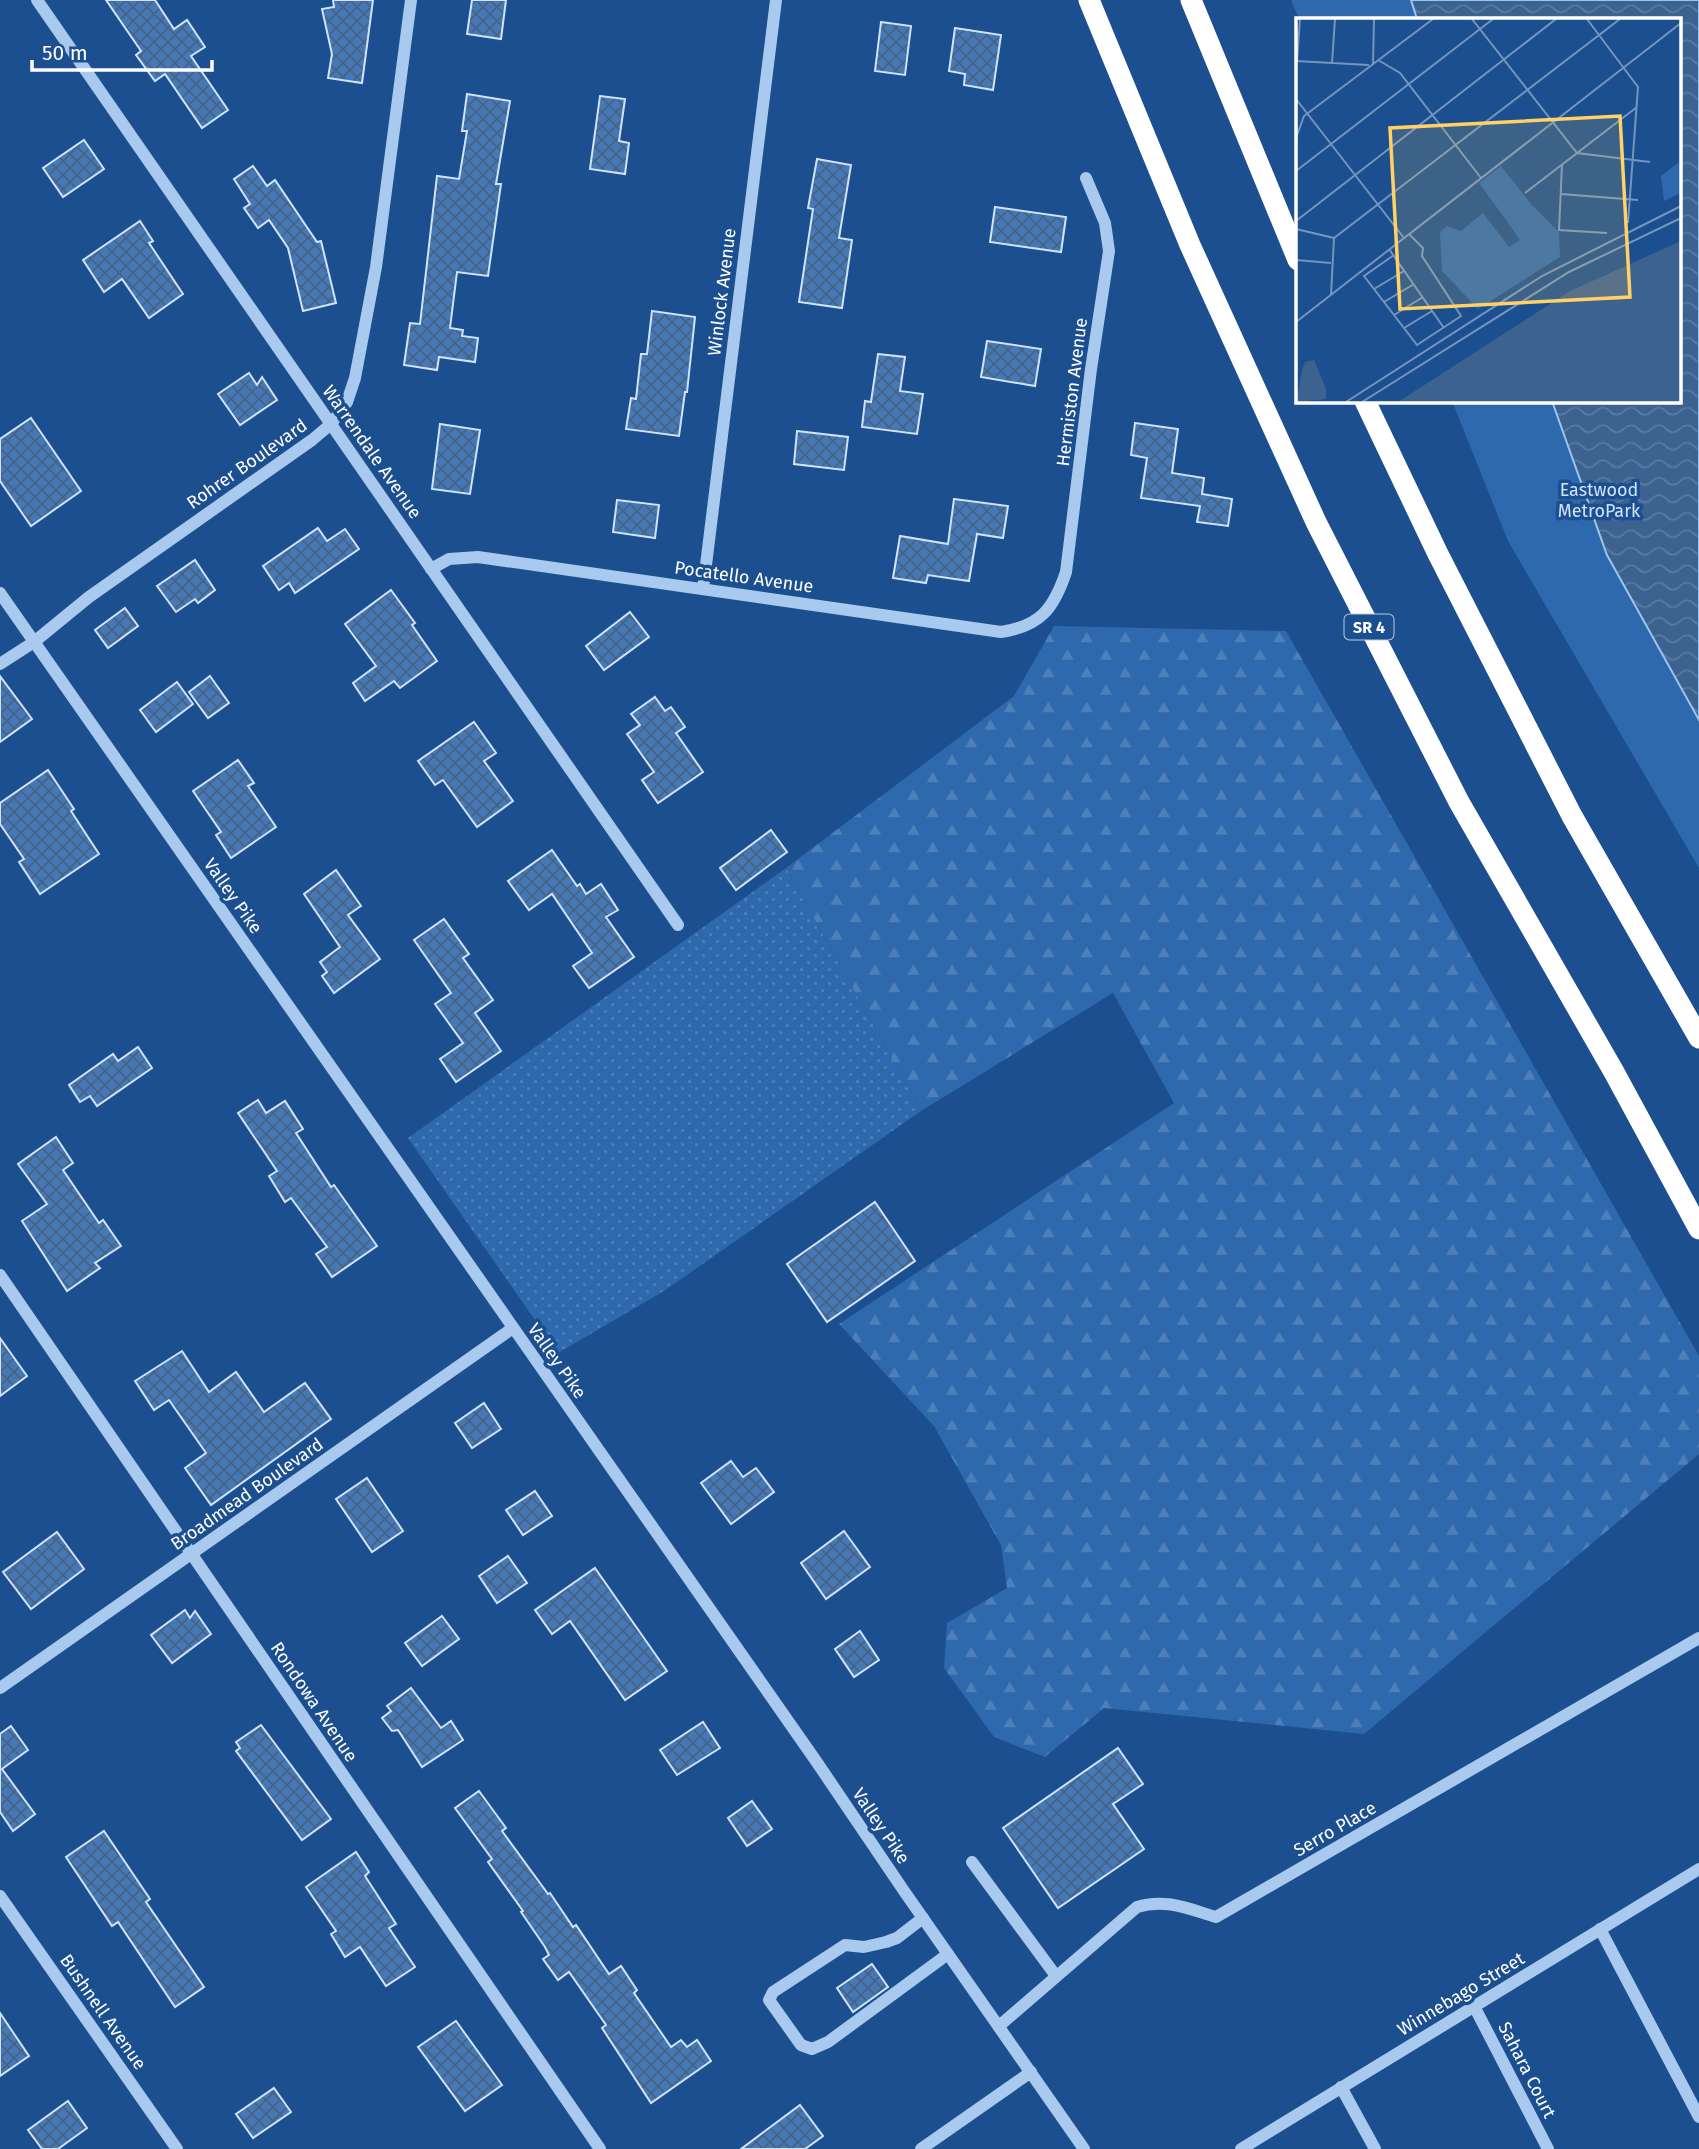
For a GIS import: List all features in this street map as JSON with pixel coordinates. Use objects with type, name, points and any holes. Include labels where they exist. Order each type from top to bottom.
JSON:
[{"type":"highway","name":"SR 4","points":[[1089,0],[1190,245],[1315,522],[1459,802],[1614,1072],[1699,1229]]},
{"type":"highway","points":[[1191,0],[1296,255]]},
{"type":"highway","points":[[1365,402],[1438,554],[1572,816],[1699,1038]]},
{"type":"street","name":"Warrendale Avenue","points":[[37,0],[678,925]]},
{"type":"street","name":"Rohrer Boulevard","points":[[0,664],[34,642],[89,597],[331,424],[346,402],[355,378],[376,267],[411,0]]},
{"type":"street","name":"Winlock Avenue","points":[[703,589],[776,0]]},
{"type":"street","name":"Hermiston Avenue","points":[[1047,611],[1059,594],[1066,572],[1091,369],[1109,251],[1105,223],[1086,178]]},
{"type":"street","name":"Pocatello Avenue","points":[[431,569],[449,559],[478,557],[1000,632],[1018,630],[1033,623],[1047,611]]},
{"type":"street","name":"Valley Pike","points":[[0,593],[1084,2149]]},
{"type":"street","name":"Rondowa Avenue","points":[[0,1275],[600,2149]]},
{"type":"street","name":"Broadmead Boulevard","points":[[0,1688],[513,1328]]},
{"type":"street","name":"Serro Place","points":[[999,2026],[1137,1907],[1152,1903],[1170,1903],[1216,1917],[1699,1638]]},
{"type":"street","points":[[972,1862],[1056,1976]]},
{"type":"street","name":"Winnebago Street","points":[[1241,2149],[1699,1869]]},
{"type":"street","name":"Bushnell Avenue","points":[[0,1896],[177,2149]]},
{"type":"street","points":[[923,1918],[897,1938],[886,1942],[864,1947],[845,1945],[773,1992],[769,2000],[801,2045],[812,2049],[828,2042],[948,1954]]},
{"type":"street","points":[[1600,1929],[1699,2117]]},
{"type":"street","name":"Sahara Court","points":[[1474,2006],[1548,2149]]},
{"type":"street","points":[[921,2149],[1031,2071]]},
{"type":"street","points":[[1342,2087],[1375,2149]]},
{"type":"green space","name":"Eastwood MetroPark","points":[[1291,0],[1699,0],[1699,868],[1508,541],[1452,402],[1682,402],[1682,18],[1299,18]]},
{"type":"green space","points":[[1054,626],[1286,631],[1699,1356],[1699,1454],[1364,1734],[1104,1708],[1045,1757],[994,1737],[944,1668],[947,1623],[1007,1588],[1001,1545],[934,1426],[839,1324],[1174,1103],[1113,993],[921,1111],[786,868],[1014,696]]},
{"type":"green space","points":[[786,868],[921,1111],[664,1291],[558,1353],[408,1138]]},
{"type":"water","points":[[1411,0],[1699,0],[1699,720],[1607,555],[1552,402],[1682,402],[1682,18],[1417,18]]},
{"type":"building","points":[[106,0],[155,0],[174,29],[187,20],[205,47],[191,56],[228,110],[202,128],[165,74],[155,81],[136,55],[141,51]]},
{"type":"building","points":[[333,0],[373,0],[362,83],[328,78],[332,54],[322,9],[334,7]]},
{"type":"building","points":[[472,0],[506,0],[501,39],[467,34]]},
{"type":"building","points":[[881,22],[911,26],[905,75],[875,71]]},
{"type":"building","points":[[955,28],[1001,35],[993,90],[964,85],[965,74],[949,71]]},
{"type":"building","points":[[467,94],[510,101],[496,184],[501,184],[488,276],[457,272],[450,328],[463,330],[462,336],[478,338],[475,362],[439,357],[437,370],[404,365],[410,323],[420,324],[437,176],[459,179],[467,131],[462,131]]},
{"type":"building","points":[[600,96],[625,99],[619,141],[629,143],[625,174],[590,169]]},
{"type":"building","points":[[84,140],[104,169],[63,197],[43,168]]},
{"type":"building","points":[[817,159],[851,165],[839,238],[852,240],[842,308],[799,302],[813,209],[808,208]]},
{"type":"building","points":[[253,166],[267,186],[275,180],[317,242],[321,241],[336,303],[303,311],[288,248],[269,220],[258,228],[244,208],[250,204],[234,179]]},
{"type":"building","points":[[995,207],[1066,217],[1061,252],[990,242]]},
{"type":"building","points":[[140,221],[153,241],[149,243],[183,294],[149,318],[122,279],[104,292],[83,260]]},
{"type":"building","points":[[652,311],[695,317],[679,436],[626,429],[631,398],[636,399],[641,354],[647,354]]},
{"type":"building","points":[[987,341],[1041,349],[1035,386],[981,377]]},
{"type":"building","points":[[878,354],[905,357],[900,391],[923,394],[917,434],[862,427],[865,401],[871,402]]},
{"type":"building","points":[[249,373],[257,385],[262,377],[277,400],[240,425],[218,394]]},
{"type":"building","points":[[31,418],[81,491],[31,526],[0,481],[0,439]]},
{"type":"building","points":[[1135,423],[1178,429],[1172,473],[1204,478],[1202,494],[1232,499],[1228,526],[1197,522],[1200,506],[1141,498],[1147,458],[1131,455]]},
{"type":"building","points":[[440,424],[480,430],[470,494],[432,489]]},
{"type":"building","points":[[797,431],[848,437],[844,470],[794,464]]},
{"type":"building","points":[[954,499],[1008,506],[1003,538],[977,534],[969,581],[928,575],[926,583],[893,578],[900,536],[948,544]]},
{"type":"building","points":[[617,500],[659,505],[655,538],[613,532]]},
{"type":"building","points":[[318,528],[327,541],[345,529],[359,549],[295,593],[289,583],[279,590],[263,566]]},
{"type":"building","points":[[195,560],[215,590],[198,603],[195,599],[176,612],[157,586]]},
{"type":"building","points":[[391,590],[415,623],[412,625],[437,661],[400,688],[394,681],[365,701],[353,683],[376,666],[345,624]]},
{"type":"building","points":[[125,608],[138,626],[108,648],[95,630]]},
{"type":"building","points":[[630,612],[649,637],[604,670],[586,646]]},
{"type":"building","points":[[0,676],[32,719],[0,742]]},
{"type":"building","points":[[210,676],[229,703],[208,718],[189,692]]},
{"type":"building","points":[[177,682],[193,704],[156,732],[140,710]]},
{"type":"building","points":[[655,697],[665,711],[671,707],[685,727],[676,733],[703,772],[658,803],[642,780],[654,772],[627,734],[640,725],[631,714]]},
{"type":"building","points":[[474,722],[496,753],[484,761],[513,801],[477,827],[443,780],[435,785],[418,761]]},
{"type":"building","points":[[238,760],[254,783],[248,786],[276,827],[231,858],[216,835],[221,832],[193,791]]},
{"type":"building","points":[[48,770],[99,854],[40,894],[19,862],[24,859],[0,824],[0,803]]},
{"type":"building","points":[[771,830],[787,852],[736,890],[720,868]]},
{"type":"building","points":[[552,850],[577,886],[580,884],[586,894],[601,884],[618,910],[606,917],[634,957],[589,988],[573,966],[592,953],[552,894],[529,910],[508,881]]},
{"type":"building","points":[[336,870],[361,906],[348,915],[380,959],[334,993],[322,976],[327,972],[320,962],[340,947],[304,894]]},
{"type":"building","points":[[444,919],[469,954],[463,958],[493,1000],[475,1013],[501,1051],[456,1082],[440,1059],[463,1043],[435,1004],[451,993],[414,940]]},
{"type":"building","points":[[138,1047],[152,1068],[97,1106],[90,1096],[80,1102],[69,1085],[113,1054],[118,1061]]},
{"type":"building","points":[[258,1100],[266,1113],[285,1101],[303,1129],[296,1133],[331,1187],[334,1185],[377,1246],[332,1277],[316,1254],[327,1247],[291,1198],[285,1202],[269,1176],[277,1171],[238,1113]]},
{"type":"building","points":[[56,1137],[73,1163],[63,1170],[99,1223],[103,1220],[121,1246],[95,1263],[100,1268],[67,1291],[22,1221],[47,1204],[18,1164]]},
{"type":"building","points":[[875,1202],[915,1261],[827,1322],[787,1264]]},
{"type":"building","points":[[0,1338],[27,1376],[0,1396]]},
{"type":"building","points":[[182,1351],[209,1392],[236,1372],[264,1412],[305,1383],[331,1419],[211,1505],[185,1468],[206,1453],[169,1400],[154,1410],[135,1381]]},
{"type":"building","points":[[484,1403],[501,1429],[472,1448],[455,1423]]},
{"type":"building","points":[[731,1461],[743,1477],[756,1468],[774,1492],[731,1524],[701,1483]]},
{"type":"building","points":[[367,1478],[403,1531],[372,1552],[336,1499]]},
{"type":"building","points":[[535,1491],[552,1516],[523,1535],[506,1510]]},
{"type":"building","points":[[844,1531],[870,1567],[826,1599],[801,1563]]},
{"type":"building","points":[[57,1532],[84,1569],[31,1609],[3,1572]]},
{"type":"building","points":[[508,1556],[527,1583],[497,1603],[479,1576]]},
{"type":"building","points":[[595,1568],[667,1671],[625,1700],[570,1621],[552,1634],[535,1610]]},
{"type":"building","points":[[185,1610],[190,1618],[195,1611],[211,1634],[172,1663],[151,1635]]},
{"type":"building","points":[[442,1616],[459,1639],[422,1666],[405,1643]]},
{"type":"building","points":[[860,1631],[879,1660],[854,1677],[835,1649]]},
{"type":"building","points":[[411,1688],[441,1728],[451,1721],[463,1740],[422,1767],[398,1730],[392,1731],[382,1718],[391,1711],[387,1706]]},
{"type":"building","points":[[703,1722],[720,1748],[677,1775],[660,1750]]},
{"type":"building","points":[[261,1725],[331,1819],[302,1840],[236,1751],[240,1748],[236,1742]]},
{"type":"building","points":[[11,1726],[28,1750],[2,1769],[35,1814],[13,1831],[0,1812],[0,1734]]},
{"type":"building","points":[[1118,1748],[1143,1784],[1113,1804],[1144,1849],[1058,1908],[1003,1828]]},
{"type":"building","points":[[479,1791],[506,1828],[502,1831],[573,1927],[576,1925],[609,1974],[621,1966],[637,1990],[634,1993],[671,2047],[681,2040],[687,2047],[697,2040],[711,2061],[651,2103],[602,2028],[606,2025],[569,1972],[558,1980],[543,1959],[549,1955],[545,1947],[488,1862],[492,1859],[455,1808]]},
{"type":"building","points":[[752,1801],[772,1829],[747,1846],[728,1818]]},
{"type":"building","points":[[104,1831],[150,1899],[146,1902],[204,1987],[175,2007],[118,1922],[112,1926],[66,1857]]},
{"type":"building","points":[[356,1852],[369,1872],[365,1876],[396,1924],[389,1928],[415,1967],[386,1986],[360,1947],[345,1957],[331,1934],[336,1931],[306,1887]]},
{"type":"building","points":[[872,1964],[888,1987],[853,2012],[837,1988]]},
{"type":"building","points":[[0,2013],[29,2056],[0,2076]]},
{"type":"building","points":[[456,2021],[502,2085],[465,2111],[418,2047]]},
{"type":"building","points":[[274,2088],[291,2112],[253,2138],[236,2114]]},
{"type":"building","points":[[68,2101],[87,2128],[58,2149],[42,2149],[28,2130]]},
{"type":"building","points":[[800,2105],[823,2136],[805,2149],[741,2149]]}]
